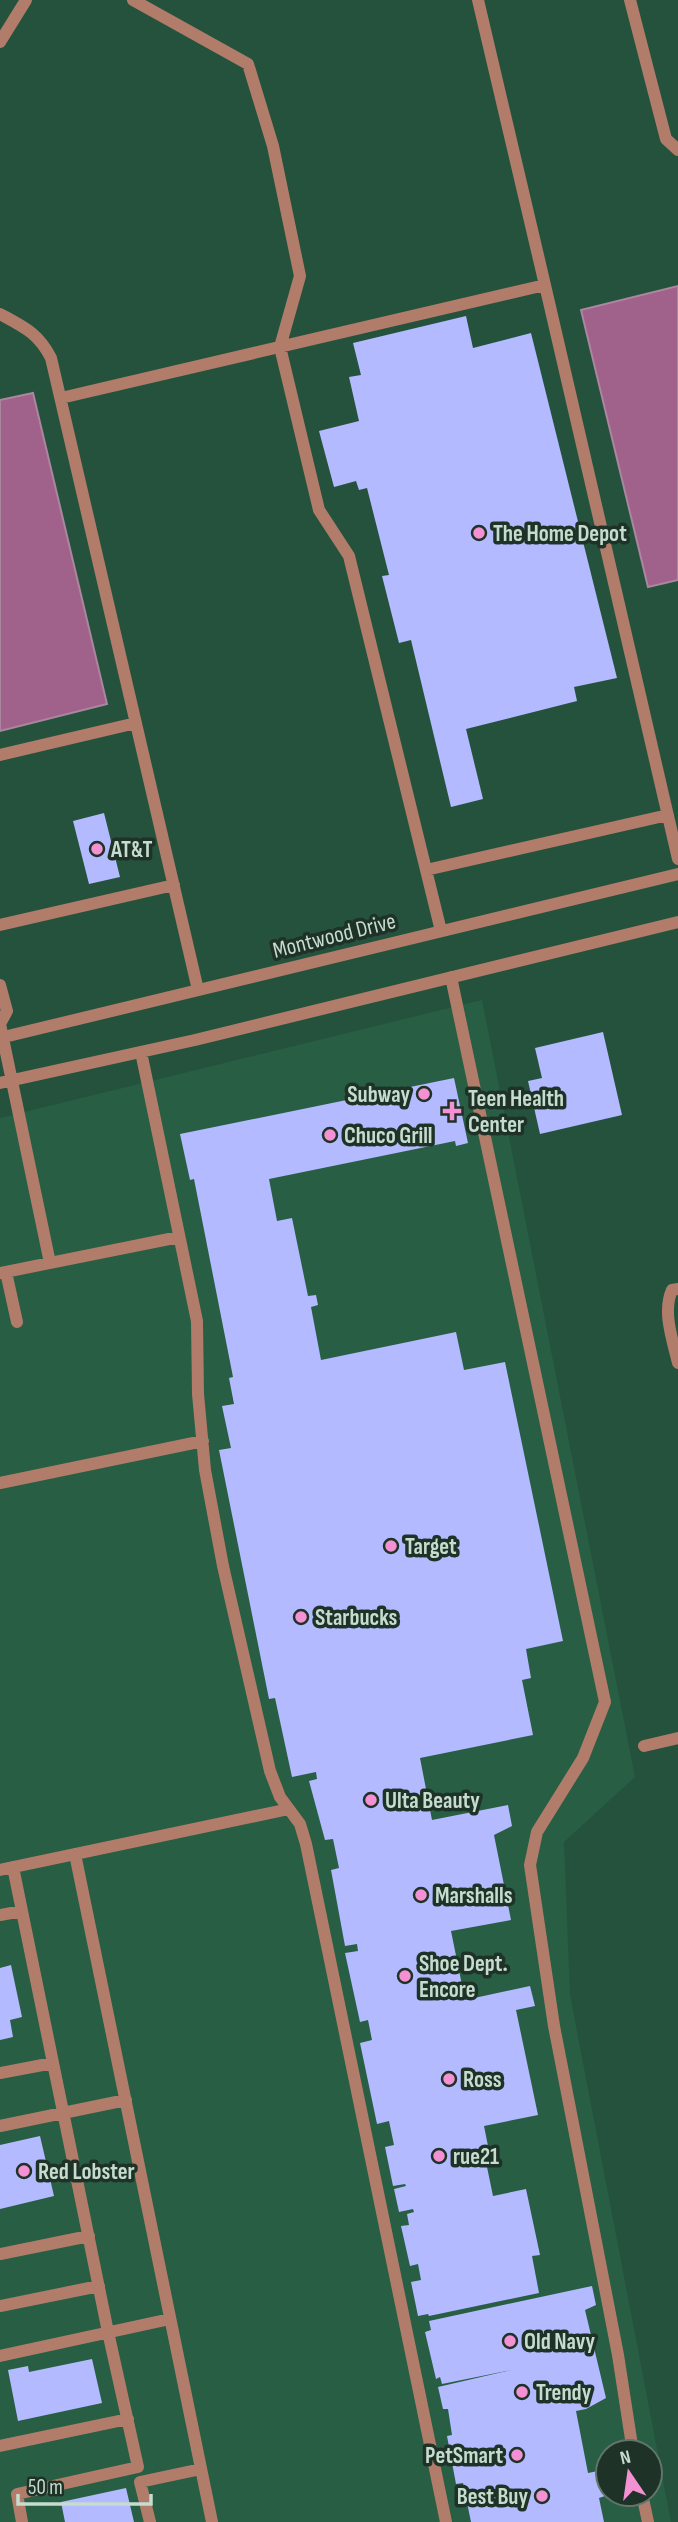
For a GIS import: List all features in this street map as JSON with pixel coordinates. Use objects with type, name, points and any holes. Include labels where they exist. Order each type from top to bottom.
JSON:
[{"type":"street","points":[[0,42],[26,0]]},
{"type":"street","points":[[133,0],[248,64],[273,146],[300,276],[281,347],[319,510],[349,556],[441,931]]},
{"type":"street","points":[[478,0],[678,859]]},
{"type":"street","points":[[630,0],[666,139],[678,150]]},
{"type":"street","points":[[61,398],[545,285]]},
{"type":"street","points":[[0,314],[28,328],[42,341],[51,358],[198,990]]},
{"type":"street","points":[[0,755],[136,723]]},
{"type":"street","points":[[426,870],[668,815]]},
{"type":"street","name":"Montwood Drive","points":[[1,1031],[198,990],[678,874]]},
{"type":"street","points":[[0,925],[174,885]]},
{"type":"street","points":[[0,1083],[141,1052],[678,922]]},
{"type":"street","points":[[451,977],[605,1702],[583,1758],[537,1832],[530,1865],[554,2026],[618,2355],[631,2438]]},
{"type":"street","points":[[0,985],[7,1011],[1,1031],[50,1263]]},
{"type":"street","points":[[141,1052],[197,1321],[198,1394],[205,1470],[223,1566],[270,1771],[280,1797],[300,1824],[306,1844],[446,2522]]},
{"type":"street","points":[[17,1322],[3,1272],[179,1237]]},
{"type":"street","points":[[675,1289],[669,1297],[668,1316],[678,1363]]},
{"type":"street","points":[[0,1483],[203,1441]]},
{"type":"street","points":[[644,1746],[678,1738]]},
{"type":"street","points":[[150,2522],[108,2332],[22,1911],[6,1869],[289,1809]]},
{"type":"street","points":[[75,1854],[212,2522]]},
{"type":"street","points":[[0,1915],[22,1911]]},
{"type":"street","points":[[0,2073],[53,2063]]},
{"type":"street","points":[[0,2126],[125,2101]]},
{"type":"street","points":[[0,2254],[89,2236]]},
{"type":"street","points":[[0,2306],[99,2286]]},
{"type":"street","points":[[0,2356],[170,2319]]},
{"type":"street","points":[[0,2446],[128,2419]]},
{"type":"street","points":[[22,2522],[17,2494],[138,2467]]},
{"type":"street","points":[[140,2482],[201,2469]]},
{"type":"shaded area","points":[[678,286],[678,580],[648,587],[581,310]]},
{"type":"shaded area","points":[[33,393],[107,704],[0,731],[0,400]]},
{"type":"shaded area","points":[[482,1000],[635,1777],[564,1842],[570,1995],[655,2438],[594,2438],[594,2508],[664,2508],[664,2485],[671,2522],[0,2522],[0,1118]]},
{"type":"building","name":"The Home Depot","points":[[466,316],[473,348],[531,333],[617,678],[574,687],[577,701],[466,729],[483,799],[451,807],[411,640],[399,643],[382,576],[389,575],[367,488],[359,490],[356,481],[334,487],[319,431],[359,421],[349,377],[361,375],[353,343]]},
{"type":"building","name":"AT&T","points":[[104,813],[120,877],[89,884],[73,821]]},
{"type":"building","points":[[603,1032],[622,1115],[540,1134],[528,1081],[542,1078],[535,1048]]},
{"type":"building","points":[[454,1078],[468,1143],[456,1146],[455,1141],[269,1179],[277,1221],[292,1218],[308,1296],[316,1295],[318,1305],[311,1307],[321,1360],[456,1332],[464,1370],[505,1362],[563,1641],[526,1649],[531,1678],[522,1680],[533,1735],[420,1758],[432,1820],[508,1805],[512,1826],[494,1835],[511,1920],[451,1931],[465,2000],[530,1986],[535,2006],[516,2010],[538,2115],[484,2126],[492,2166],[487,2167],[493,2196],[526,2189],[540,2255],[532,2256],[539,2293],[418,2316],[411,2282],[421,2280],[418,2264],[410,2266],[401,2226],[409,2225],[407,2214],[414,2212],[413,2209],[399,2212],[394,2189],[406,2186],[393,2186],[385,2147],[394,2145],[389,2121],[377,2124],[360,2043],[372,2040],[368,2020],[360,2022],[345,1953],[358,1951],[357,1944],[345,1946],[331,1870],[339,1868],[333,1839],[325,1840],[309,1781],[317,1779],[316,1772],[292,1777],[275,1698],[269,1699],[219,1450],[231,1448],[222,1406],[234,1404],[229,1378],[233,1377],[194,1179],[190,1180],[180,1134]]},
{"type":"building","points":[[11,1965],[22,2017],[10,2020],[13,2037],[0,2040],[0,1968]]},
{"type":"building","name":"Red Lobster","points":[[40,2136],[54,2196],[0,2209],[0,2145]]},
{"type":"building","points":[[592,2286],[596,2305],[585,2310],[606,2398],[586,2409],[576,2411],[588,2473],[594,2472],[594,2508],[601,2508],[604,2522],[471,2522],[463,2483],[456,2484],[447,2436],[452,2435],[448,2409],[443,2409],[438,2387],[511,2370],[442,2384],[440,2377],[436,2379],[425,2332],[431,2330],[429,2321]]},
{"type":"building","points":[[92,2359],[102,2403],[18,2421],[8,2370],[28,2366],[29,2372]]},
{"type":"building","points":[[126,2488],[134,2522],[65,2522],[61,2502]]},
{"type":"place","name":"The Home Depot","points":[[479,533]]},
{"type":"place","name":"AT&T","points":[[97,849]]},
{"type":"place","name":"Subway","points":[[424,1094]]},
{"type":"place","name":"Teen Health Center","points":[[452,1111]]},
{"type":"place","name":"Chuco Grill","points":[[330,1135]]},
{"type":"place","name":"Target","points":[[391,1546]]},
{"type":"place","name":"Starbucks","points":[[301,1617]]},
{"type":"place","name":"Ulta Beauty","points":[[371,1800]]},
{"type":"place","name":"Marshalls","points":[[421,1895]]},
{"type":"place","name":"Shoe Dept. Encore","points":[[405,1976]]},
{"type":"place","name":"Ross","points":[[449,2079]]},
{"type":"place","name":"rue21","points":[[439,2156]]},
{"type":"place","name":"Red Lobster","points":[[24,2171]]},
{"type":"place","name":"Old Navy","points":[[510,2341]]},
{"type":"place","name":"Trendy","points":[[522,2392]]},
{"type":"place","name":"PetSmart","points":[[517,2455]]},
{"type":"place","name":"Best Buy","points":[[542,2496]]}]
